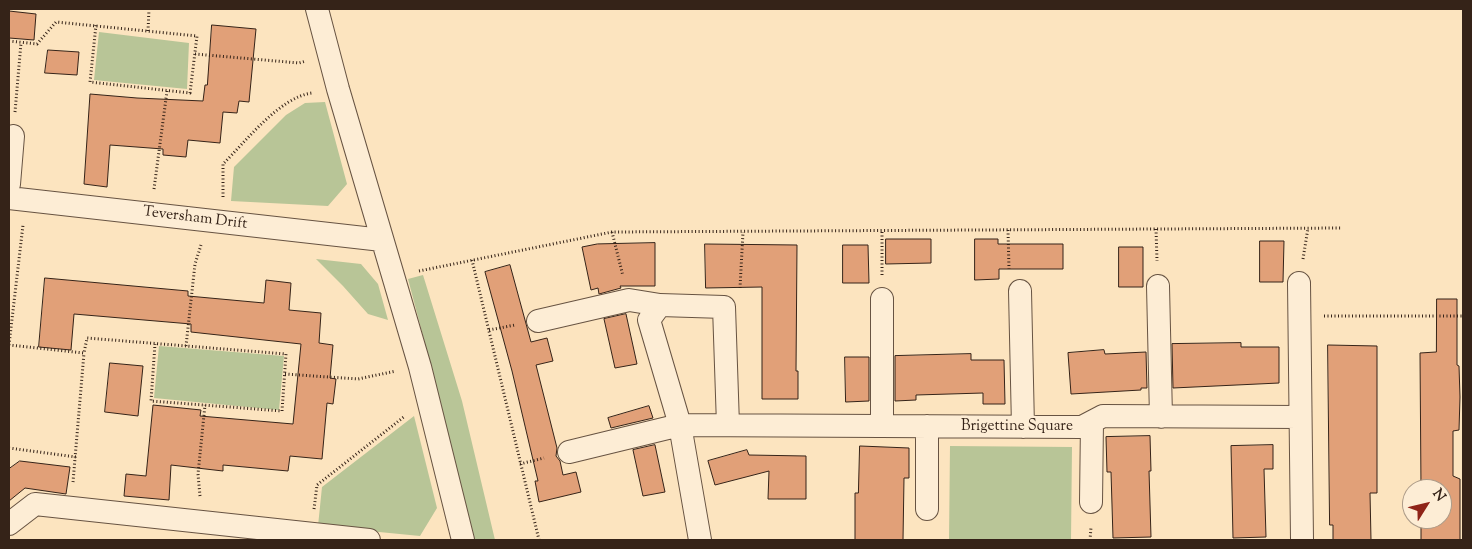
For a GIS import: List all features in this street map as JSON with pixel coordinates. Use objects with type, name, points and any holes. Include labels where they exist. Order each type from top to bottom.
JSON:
[{"type":"street","points":[[317,9],[338,89],[420,367],[463,540]]},
{"type":"street","points":[[9,184],[13,136]]},
{"type":"street","name":"Teversham Drift","points":[[17,199],[382,240]]},
{"type":"street","points":[[1299,283],[1302,540]]},
{"type":"street","points":[[1158,286],[1161,417]]},
{"type":"street","points":[[1020,291],[1023,427]]},
{"type":"street","points":[[882,299],[882,426]]},
{"type":"street","points":[[538,321],[629,300],[660,305],[724,307],[728,425]]},
{"type":"street","points":[[660,305],[649,320],[680,425],[700,540]]},
{"type":"street","name":"Brigettine Square","points":[[569,452],[680,425],[1082,427],[1103,416],[1300,417]]},
{"type":"street","points":[[1091,502],[1092,422]]},
{"type":"street","points":[[927,426],[927,508]]},
{"type":"street","points":[[9,524],[35,504],[369,540]]},
{"type":"path","points":[[148,31],[149,9]]},
{"type":"path","points":[[9,41],[37,44],[56,22],[96,25],[197,36],[190,93],[90,82],[96,25]]},
{"type":"path","points":[[13,136],[21,43]]},
{"type":"path","points":[[195,54],[299,63],[329,51]]},
{"type":"path","points":[[186,346],[195,264],[216,222],[224,164],[281,106],[302,94],[338,89]]},
{"type":"path","points":[[151,214],[167,91]]},
{"type":"path","points":[[17,199],[9,345],[84,353]]},
{"type":"path","points":[[1299,283],[1308,228]]},
{"type":"path","points":[[393,277],[612,232],[1342,228]]},
{"type":"path","points":[[1156,229],[1158,286]]},
{"type":"path","points":[[882,230],[882,299]]},
{"type":"path","points":[[1008,230],[1010,283],[1020,291]]},
{"type":"path","points":[[612,232],[629,300]]},
{"type":"path","points":[[724,307],[740,288],[743,232]]},
{"type":"path","points":[[472,260],[539,540]]},
{"type":"path","points":[[1299,316],[1463,316]]},
{"type":"path","points":[[70,508],[87,338],[286,354],[282,411],[150,400],[155,344]]},
{"type":"path","points":[[285,374],[358,378],[420,367]]},
{"type":"path","points":[[202,522],[198,474],[205,405]]},
{"type":"path","points":[[312,534],[317,485],[411,411],[430,406]]},
{"type":"path","points":[[9,448],[76,457]]},
{"type":"green space","points":[[99,32],[189,43],[187,89],[94,80]]},
{"type":"green space","points":[[325,102],[347,184],[328,206],[231,201],[234,167],[286,115],[305,103]]},
{"type":"green space","points":[[316,259],[361,264],[378,284],[388,320],[368,314]]},
{"type":"green space","points":[[423,275],[462,401],[495,540],[474,540],[408,279]]},
{"type":"green space","points":[[159,346],[284,356],[279,410],[154,398]]},
{"type":"green space","points":[[414,416],[437,508],[420,536],[318,526],[322,487]]},
{"type":"green space","points":[[950,446],[1072,447],[1071,540],[949,540]]},
{"type":"building","points":[[9,11],[36,14],[34,40],[9,38]]},
{"type":"building","points":[[212,25],[256,29],[249,102],[239,101],[237,113],[223,112],[220,143],[188,140],[186,157],[163,155],[163,149],[110,145],[107,187],[84,184],[90,94],[203,101],[205,85],[207,85]]},
{"type":"building","points":[[48,50],[79,52],[77,75],[45,73]]},
{"type":"building","points":[[886,239],[931,239],[931,263],[886,264]]},
{"type":"building","points":[[975,239],[998,239],[998,244],[1063,244],[1063,269],[999,269],[999,279],[975,280]]},
{"type":"building","points":[[1260,241],[1284,241],[1283,282],[1260,282]]},
{"type":"building","points":[[655,243],[655,286],[620,286],[621,288],[599,294],[598,288],[591,290],[582,247],[597,244]]},
{"type":"building","points":[[705,244],[797,245],[796,371],[798,371],[798,399],[762,399],[762,287],[706,288]]},
{"type":"building","points":[[843,245],[868,245],[869,283],[843,283]]},
{"type":"building","points":[[1119,247],[1143,247],[1143,287],[1119,287]]},
{"type":"building","points":[[510,265],[531,342],[547,338],[553,361],[536,365],[557,448],[556,456],[560,461],[563,475],[576,472],[581,492],[539,502],[535,481],[538,481],[512,371],[485,272]]},
{"type":"building","points":[[45,278],[188,291],[188,296],[264,303],[266,280],[291,283],[289,310],[321,313],[319,343],[333,345],[330,378],[336,379],[333,404],[327,403],[322,459],[290,456],[288,471],[223,465],[223,471],[171,465],[169,500],[124,496],[126,474],[146,476],[153,405],[201,410],[200,416],[293,424],[301,344],[191,332],[191,324],[74,314],[71,350],[39,347]]},
{"type":"building","points":[[1437,299],[1457,299],[1457,365],[1459,366],[1460,397],[1459,430],[1453,431],[1453,476],[1460,479],[1460,540],[1421,540],[1421,529],[1452,529],[1452,479],[1421,479],[1420,353],[1436,352]]},
{"type":"building","points":[[626,314],[637,364],[615,368],[604,319]]},
{"type":"building","points":[[1241,343],[1241,347],[1279,347],[1279,383],[1173,388],[1172,344]]},
{"type":"building","points":[[1328,345],[1377,346],[1377,493],[1370,493],[1371,540],[1333,540],[1333,525],[1330,525]]},
{"type":"building","points":[[1104,350],[1105,354],[1146,352],[1147,388],[1141,388],[1141,390],[1071,394],[1068,353]]},
{"type":"building","points":[[971,354],[971,360],[1004,360],[1005,404],[983,404],[983,393],[916,395],[916,400],[895,401],[895,356]]},
{"type":"building","points":[[845,357],[869,357],[869,401],[846,402]]},
{"type":"building","points":[[110,363],[143,366],[138,416],[105,412]]},
{"type":"building","points":[[649,406],[653,418],[611,428],[608,418]]},
{"type":"building","points":[[1150,436],[1151,537],[1113,538],[1111,472],[1107,472],[1106,437]]},
{"type":"building","points":[[655,445],[665,492],[643,496],[633,450]]},
{"type":"building","points":[[1273,445],[1273,469],[1264,469],[1266,537],[1233,538],[1231,446]]},
{"type":"building","points":[[860,446],[909,448],[909,478],[904,478],[903,540],[855,540],[855,493],[858,493]]},
{"type":"building","points":[[747,450],[749,455],[806,456],[806,499],[768,499],[769,471],[715,485],[708,461]]},
{"type":"building","points":[[20,461],[70,467],[66,494],[25,488],[9,501],[9,469]]}]
